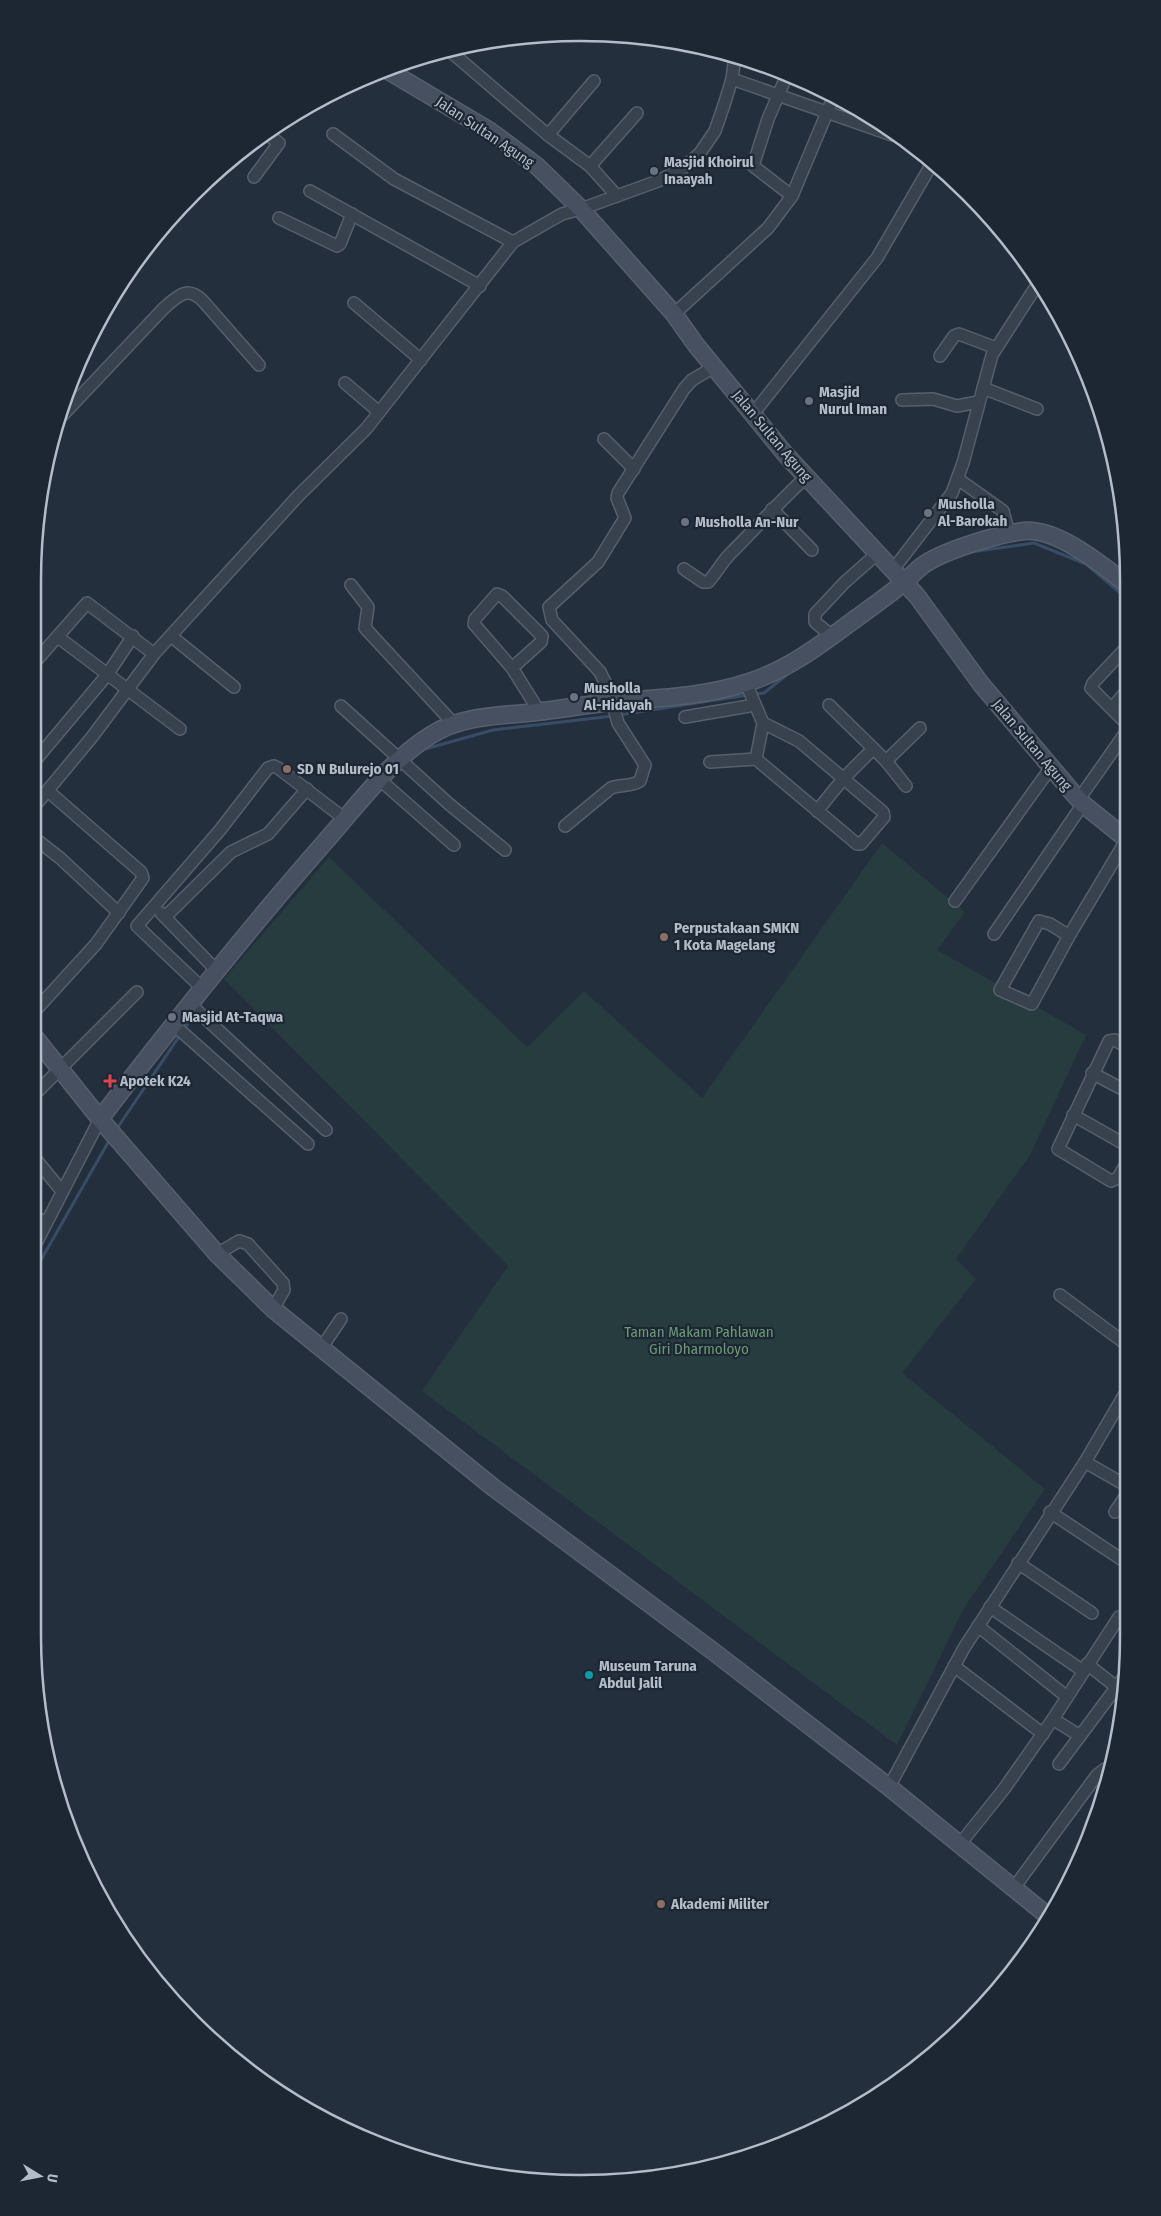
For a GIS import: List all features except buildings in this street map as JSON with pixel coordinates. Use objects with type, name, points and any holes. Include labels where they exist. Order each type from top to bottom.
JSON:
[{"type":"main road","name":"Jalan Sultan Agung","points":[[395,75],[490,131],[537,166],[581,210],[674,314],[752,415],[806,477],[878,553],[981,684],[1081,802],[1120,834]]},
{"type":"main road","points":[[105,1125],[179,1029],[202,988],[271,903],[345,819],[385,784],[433,734],[454,724],[477,718],[539,711],[613,709],[676,698],[750,693],[771,674],[833,637],[905,585],[921,566],[936,557],[1008,534],[1031,531],[1053,538],[1092,557],[1120,579]]},
{"type":"main road","points":[[41,1044],[105,1125],[217,1254],[273,1309],[320,1350],[524,1511],[714,1652],[889,1787],[1043,1912]]},
{"type":"street","points":[[456,56],[548,134],[590,166],[617,196]]},
{"type":"street","points":[[41,799],[154,654],[299,495],[366,429],[513,242],[562,214],[581,210],[658,181],[682,169],[700,153],[715,131],[732,80],[734,64]]},
{"type":"street","points":[[732,80],[875,129]]},
{"type":"street","points":[[548,134],[594,81]]},
{"type":"street","points":[[785,81],[768,119],[753,166],[792,196]]},
{"type":"street","points":[[674,314],[768,228],[792,196],[832,104]]},
{"type":"street","points":[[590,166],[637,113]]},
{"type":"street","points":[[333,134],[394,179],[513,242]]},
{"type":"street","points":[[254,177],[279,143],[273,138]]},
{"type":"street","points":[[752,415],[877,258],[929,169]]},
{"type":"street","points":[[310,191],[480,286]]},
{"type":"street","points":[[279,218],[337,246],[340,244],[352,214]]},
{"type":"street","points":[[905,585],[958,479],[978,402],[996,348],[1034,289]]},
{"type":"street","points":[[70,407],[164,308],[176,298],[188,292],[196,294],[203,301],[259,365]]},
{"type":"street","points":[[354,303],[421,360]]},
{"type":"street","points":[[940,356],[954,336],[959,334],[996,348]]},
{"type":"street","points":[[565,826],[611,788],[636,784],[643,777],[645,765],[613,709],[600,672],[552,620],[549,607],[598,562],[602,551],[623,522],[626,514],[617,496],[684,389],[692,380],[714,367]]},
{"type":"street","points":[[346,383],[379,412]]},
{"type":"street","points":[[983,388],[1038,409]]},
{"type":"street","points":[[902,400],[933,399],[960,406],[978,402]]},
{"type":"street","points":[[604,439],[634,469]]},
{"type":"street","points":[[684,569],[703,582],[708,582],[772,509],[806,477]]},
{"type":"street","points":[[958,479],[1003,511],[1008,534]]},
{"type":"street","points":[[772,509],[812,550]]},
{"type":"street","points":[[833,637],[815,622],[815,614],[845,582],[878,553]]},
{"type":"street","points":[[351,586],[368,607],[365,628],[454,724]]},
{"type":"street","points":[[512,668],[541,642],[542,636],[498,594],[474,618],[474,624],[512,668],[539,711]]},
{"type":"street","points":[[41,655],[87,603],[154,654]]},
{"type":"street","points":[[41,753],[107,675],[132,636]]},
{"type":"street","points":[[171,636],[234,686]]},
{"type":"street","points":[[58,637],[180,729]]},
{"type":"street","points":[[1120,654],[1092,686],[1093,690],[1120,717]]},
{"type":"street","points":[[685,717],[750,693],[763,723],[756,759]]},
{"type":"street","points":[[1112,708],[1120,699]]},
{"type":"street","points":[[829,704],[872,750],[886,761],[906,786]]},
{"type":"street","points":[[341,706],[504,850]]},
{"type":"street","points":[[710,762],[756,759],[860,845],[882,820],[883,812],[799,741],[763,723]]},
{"type":"street","points":[[886,761],[920,728]]},
{"type":"street","points":[[994,934],[1120,741]]},
{"type":"street","points":[[817,811],[843,778],[872,750]]},
{"type":"street","points":[[202,988],[137,928],[271,766],[278,768],[345,819]]},
{"type":"street","points":[[955,901],[1052,766]]},
{"type":"street","points":[[385,784],[454,845]]},
{"type":"street","points":[[165,917],[231,852],[268,834],[307,789]]},
{"type":"street","points":[[41,1004],[96,944],[142,880],[141,872],[48,791]]},
{"type":"street","points":[[41,843],[67,864],[118,913]]},
{"type":"street","points":[[1069,936],[1050,924],[1040,921],[1000,990],[1032,1004],[1069,936],[1120,850]]},
{"type":"street","points":[[155,906],[217,971]]},
{"type":"street","points":[[41,1089],[136,992]]},
{"type":"street","points":[[193,1007],[326,1130]]},
{"type":"street","points":[[179,1029],[308,1144]]},
{"type":"street","points":[[1120,1043],[1115,1040],[1109,1041],[1092,1073],[1058,1148],[1059,1151],[1111,1181],[1118,1178],[1120,1174]]},
{"type":"street","points":[[1092,1073],[1120,1088]]},
{"type":"street","points":[[1073,1115],[1120,1142]]},
{"type":"street","points":[[41,1231],[61,1190],[105,1125]]},
{"type":"street","points":[[41,1166],[61,1190]]},
{"type":"street","points":[[41,1220],[45,1222]]},
{"type":"street","points":[[217,1254],[239,1241],[248,1244],[283,1283],[284,1290],[273,1309]]},
{"type":"street","points":[[1060,1295],[1120,1340]]},
{"type":"street","points":[[320,1350],[341,1319]]},
{"type":"street","points":[[889,1787],[954,1666],[978,1626],[1050,1512],[1085,1462],[1120,1402]]},
{"type":"street","points":[[1085,1462],[1120,1482]]},
{"type":"street","points":[[1116,1512],[1120,1505]]},
{"type":"street","points":[[1050,1512],[1120,1558]]},
{"type":"street","points":[[1018,1563],[1092,1614]]},
{"type":"street","points":[[990,1607],[1117,1688]]},
{"type":"street","points":[[960,1844],[1043,1734],[1119,1616]]},
{"type":"street","points":[[978,1626],[1067,1697]]},
{"type":"street","points":[[954,1666],[1043,1734]]},
{"type":"street","points":[[1059,1764],[1080,1736],[1116,1694]]},
{"type":"street","points":[[1053,1719],[1080,1736]]},
{"type":"street","points":[[1013,1889],[1102,1773]]},
{"type":"green space","name":"Taman Makam Pahlawan Giri Dharmoloyo","points":[[882,843],[965,912],[937,950],[1086,1035],[1030,1155],[956,1259],[976,1279],[902,1373],[1045,1489],[964,1608],[897,1745],[422,1391],[508,1266],[224,979],[329,857],[527,1047],[584,991],[702,1098]]},
{"type":"waterway","points":[[971,552],[1034,543],[1086,564],[1120,593]]},
{"type":"waterway","points":[[755,694],[764,693],[789,673]]},
{"type":"waterway","points":[[619,715],[748,695]]},
{"type":"waterway","points":[[425,749],[493,730],[613,716]]},
{"type":"waterway","points":[[198,1008],[206,996]]},
{"type":"waterway","points":[[116,1130],[195,1013]]},
{"type":"waterway","points":[[41,1260],[110,1139]]},
{"type":"place","name":"Masjid Khoirul Inaayah","points":[[654,171]]},
{"type":"place","name":"Masjid Nurul Iman","points":[[809,401]]},
{"type":"place","name":"Musholla Al-Barokah","points":[[928,513]]},
{"type":"place","name":"Musholla An-Nur","points":[[685,522]]},
{"type":"place","name":"Musholla Al-Hidayah","points":[[574,697]]},
{"type":"place","name":"SD N Bulurejo 01","points":[[287,769]]},
{"type":"place","name":"Perpustakaan SMKN 1 Kota Magelang","points":[[664,937]]},
{"type":"place","name":"Masjid At-Taqwa","points":[[172,1017]]},
{"type":"place","name":"Apotek K24","points":[[110,1081]]},
{"type":"place","name":"Museum Taruna Abdul Jalil","points":[[589,1675]]},
{"type":"place","name":"Akademi Militer","points":[[661,1904]]}]
